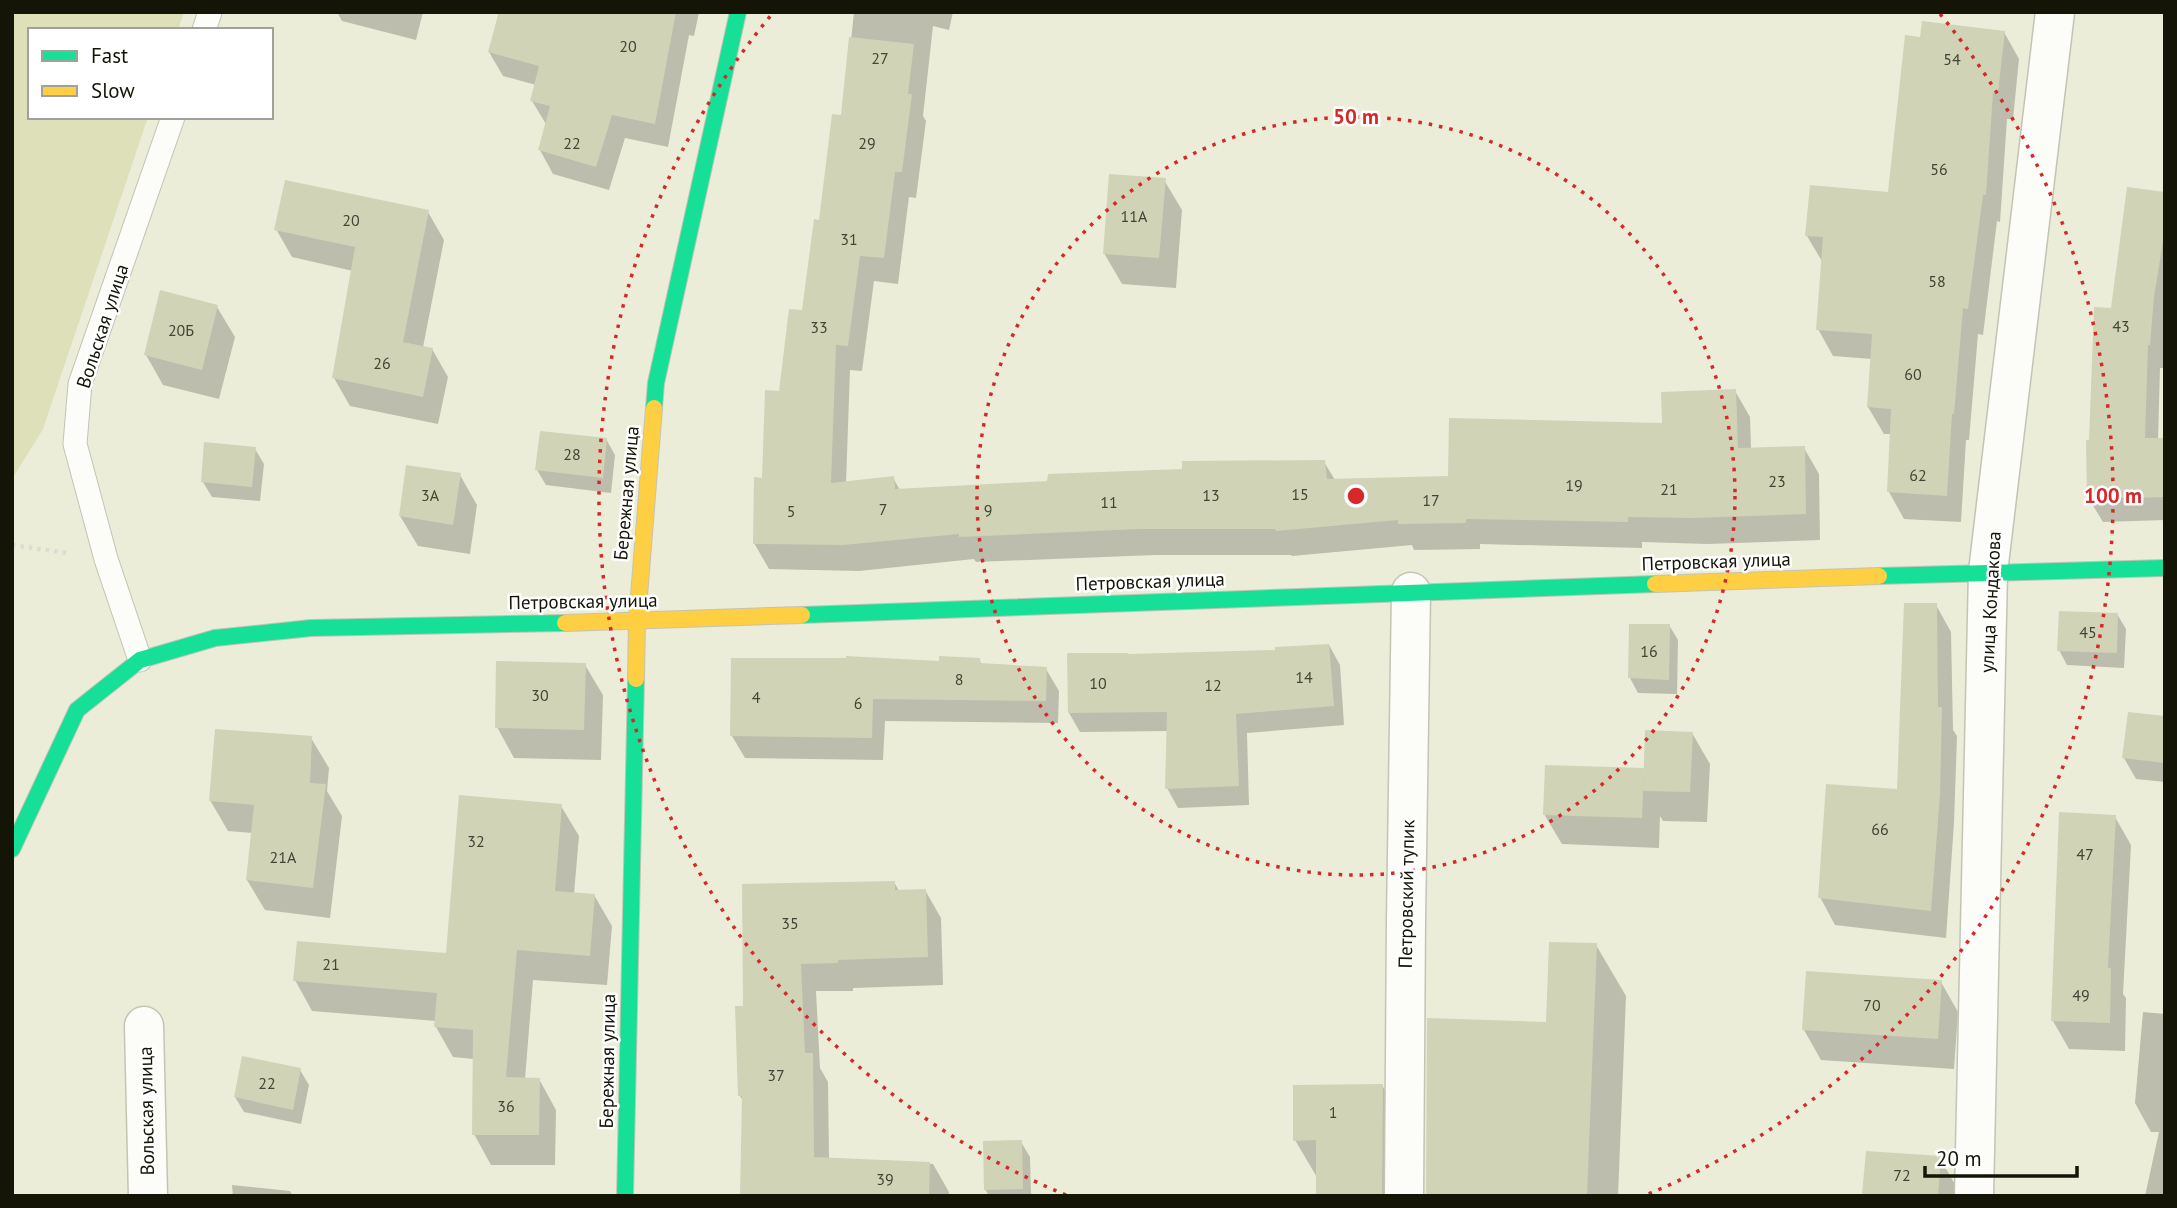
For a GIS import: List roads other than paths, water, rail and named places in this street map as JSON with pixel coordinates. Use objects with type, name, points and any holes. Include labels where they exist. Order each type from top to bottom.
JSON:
[{"type":"main road","name":"Бережная улица","points":[[625,1196],[637,621],[656,383],[738,12]]},
{"type":"main road","name":"Петровская улица","points":[[140,660],[215,638],[311,628],[637,621],[1411,592],[2165,568]]},
{"type":"main road","points":[[12,849],[77,710],[140,660]]},
{"type":"street","name":"улица Кондакова","points":[[1974,1196],[1988,572],[2055,12]]},
{"type":"street","name":"Петровский тупик","points":[[1404,1196],[1411,592]]},
{"type":"street","name":"Вольская улица","points":[[144,1026],[148,1196]]},
{"type":"lane","name":"Вольская улица","points":[[140,660],[106,559],[75,444],[80,384],[172,119]]}]
